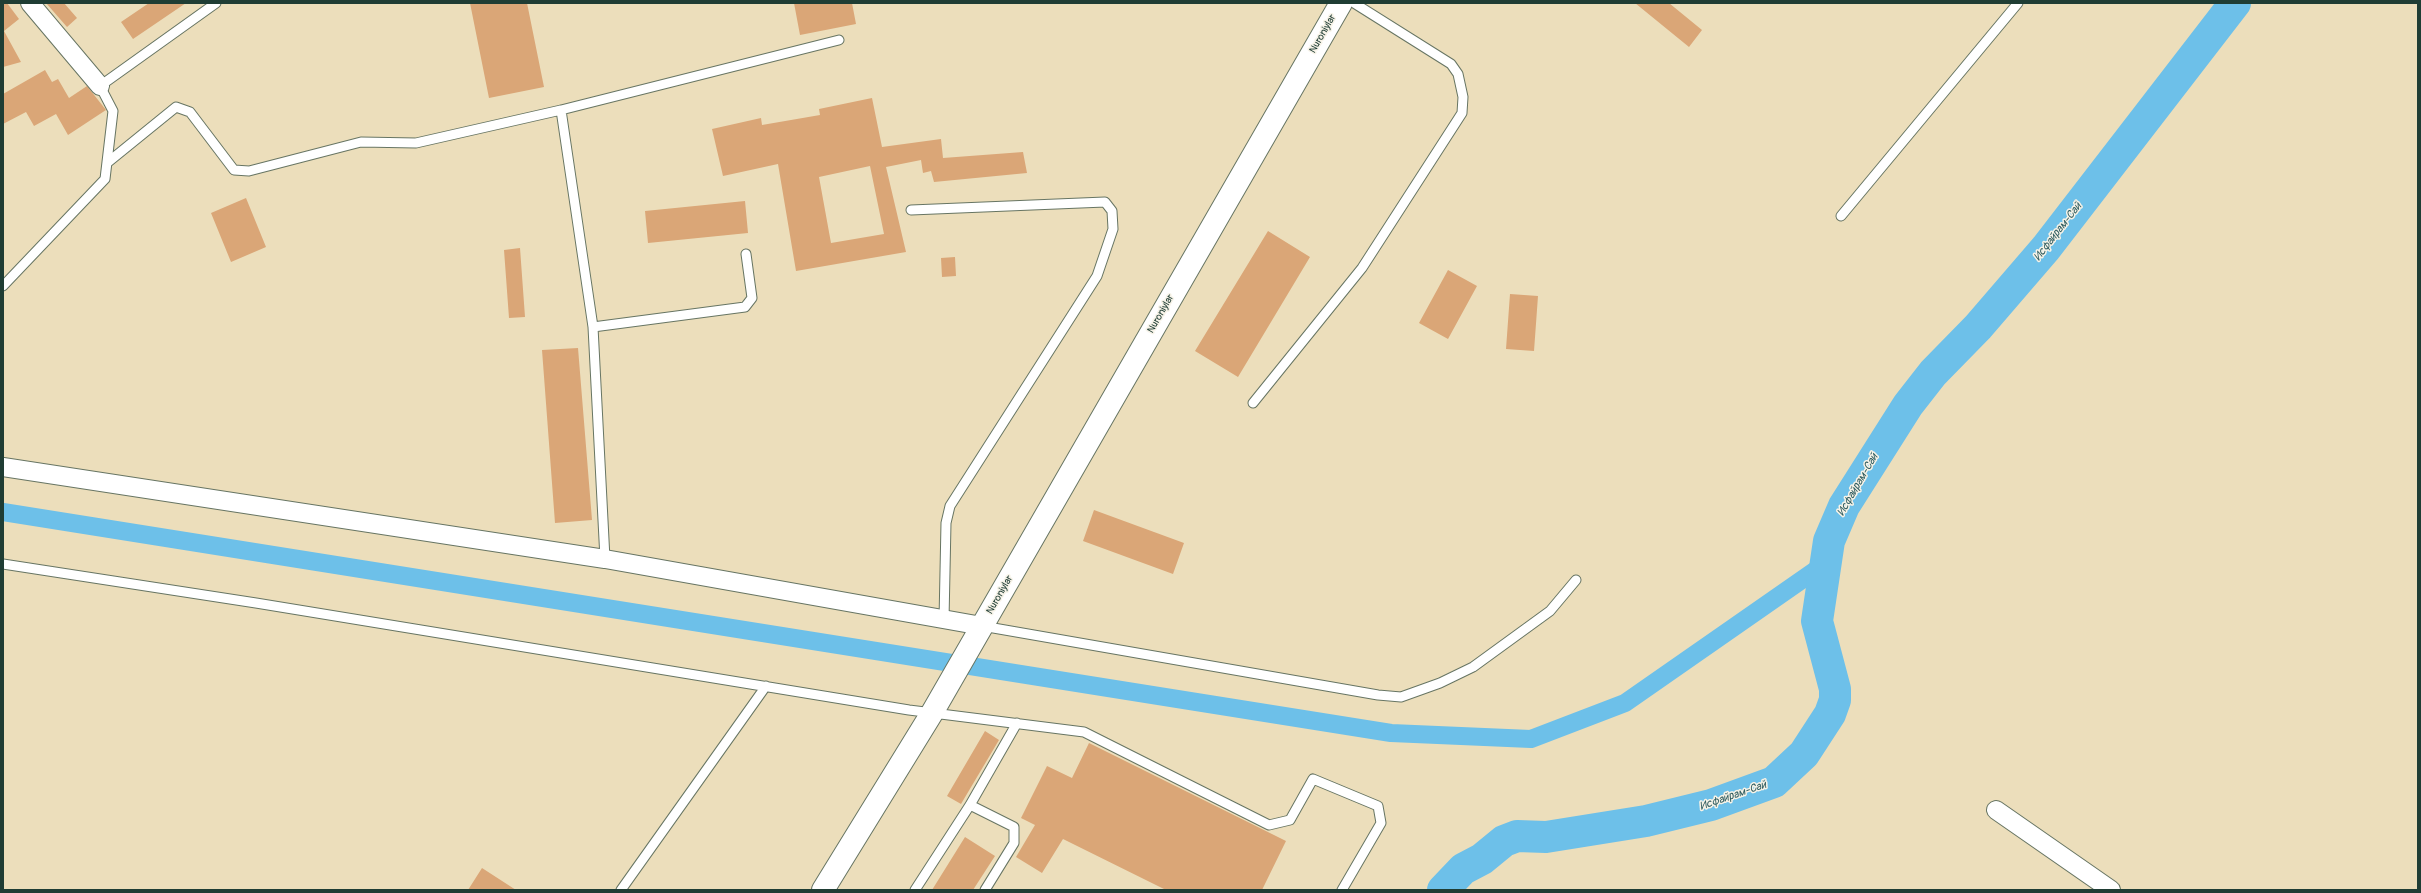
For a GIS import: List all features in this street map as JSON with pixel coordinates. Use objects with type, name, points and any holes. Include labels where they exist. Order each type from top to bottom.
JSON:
[{"type":"main road","name":"Nuroniylar","points":[[824,890],[932,713],[1341,3]]},
{"type":"street","points":[[30,3],[100,86]]},
{"type":"street","points":[[3,466],[605,559],[982,626]]},
{"type":"street","points":[[1996,810],[2111,890]]},
{"type":"lane","points":[[3,286],[105,179],[113,112],[100,86],[216,3]]},
{"type":"lane","points":[[1253,403],[1362,268],[1462,113],[1463,96],[1458,74],[1451,64],[1354,3]]},
{"type":"lane","points":[[1841,216],[2018,3]]},
{"type":"lane","points":[[107,163],[176,107],[190,112],[234,170],[249,171],[360,142],[416,143],[561,110],[839,40]]},
{"type":"lane","points":[[561,110],[593,327],[605,559]]},
{"type":"lane","points":[[911,210],[1106,202],[1112,211],[1113,229],[1097,276],[950,506],[946,523],[944,620]]},
{"type":"lane","points":[[593,327],[745,307],[752,298],[746,254]]},
{"type":"lane","points":[[3,564],[932,713],[1084,732],[1269,825],[1290,820],[1313,779],[1378,806],[1381,823],[1342,890]]},
{"type":"lane","points":[[982,626],[1370,694],[1401,697],[1440,683],[1473,667],[1550,611],[1576,580]]},
{"type":"lane","points":[[621,890],[766,686]]},
{"type":"lane","points":[[915,890],[970,805],[1017,723]]},
{"type":"lane","points":[[970,805],[1014,827],[1014,843],[985,890]]},
{"type":"building","points":[[3,3],[7,3],[19,19],[4,31],[21,62],[3,67]]},
{"type":"building","points":[[46,3],[64,3],[77,18],[67,27]]},
{"type":"building","points":[[149,3],[186,3],[133,39],[121,22]]},
{"type":"building","points":[[470,3],[527,3],[544,87],[489,98]]},
{"type":"building","points":[[794,3],[852,3],[856,24],[800,35]]},
{"type":"building","points":[[1635,3],[1669,3],[1702,30],[1689,47]]},
{"type":"building","points":[[45,70],[52,82],[58,79],[69,98],[87,86],[106,110],[68,135],[56,114],[34,126],[26,112],[3,124],[3,94]]},
{"type":"building","points":[[872,98],[882,147],[941,139],[943,158],[1023,152],[1027,173],[934,182],[931,171],[923,173],[921,160],[886,167],[906,252],[796,271],[778,164],[723,176],[712,129],[761,118],[762,125],[820,115],[819,109]],"holes":[[[870,166],[884,234],[831,243],[819,177]]]},
{"type":"building","points":[[246,198],[266,247],[231,262],[211,213]]},
{"type":"building","points":[[745,201],[748,233],[648,243],[645,211]]},
{"type":"building","points":[[1268,231],[1310,257],[1238,377],[1195,351]]},
{"type":"building","points":[[520,248],[525,317],[509,318],[504,250]]},
{"type":"building","points":[[955,257],[956,276],[942,277],[941,258]]},
{"type":"building","points":[[1448,270],[1477,286],[1448,339],[1419,323]]},
{"type":"building","points":[[1510,294],[1538,296],[1534,351],[1506,349]]},
{"type":"building","points":[[578,348],[592,520],[555,523],[542,350]]},
{"type":"building","points":[[1094,510],[1184,543],[1173,574],[1083,541]]},
{"type":"building","points":[[985,731],[999,740],[961,804],[947,796]]},
{"type":"building","points":[[1089,743],[1286,841],[1262,890],[1166,890],[1063,839],[1042,873],[1016,857],[1035,825],[1021,818],[1047,766],[1072,778]]},
{"type":"building","points":[[965,837],[995,856],[973,890],[932,890]]},
{"type":"building","points":[[482,868],[516,890],[468,890]]},
{"type":"waterway","name":"Исфайрам-Сай","points":[[1443,890],[1463,869],[1482,859],[1504,841],[1517,836],[1546,837],[1646,821],[1711,805],[1774,782],[1804,754],[1830,714],[1835,700],[1835,689],[1817,621],[1829,541],[1844,506],[1908,405],[1933,373],[1978,327],[2046,248],[2235,3]]},
{"type":"waterway","points":[[3,512],[1391,733],[1531,739],[1625,703],[1826,563]]}]
